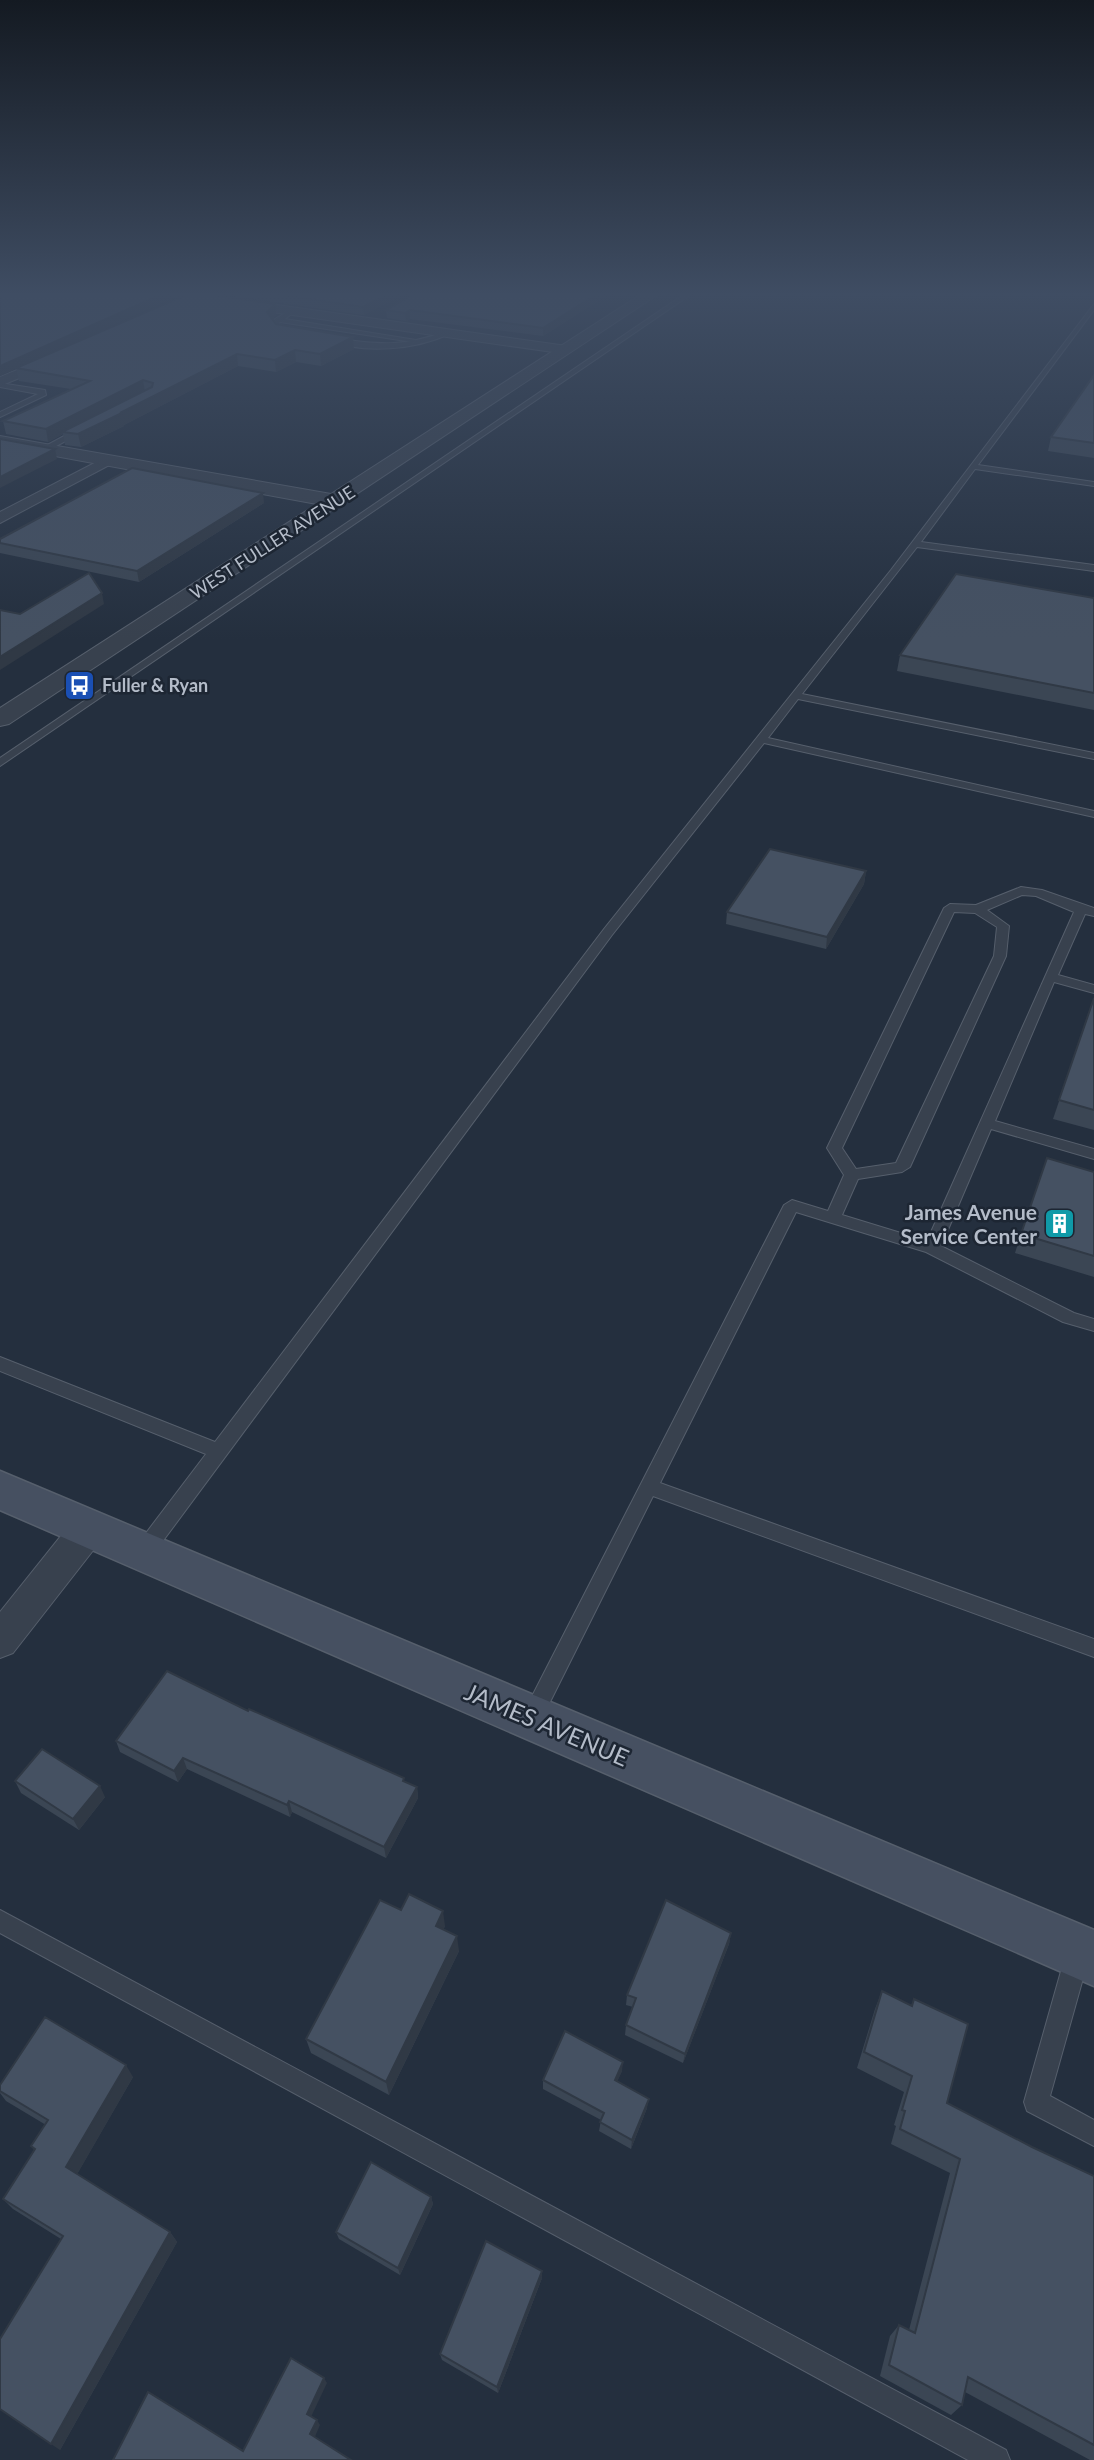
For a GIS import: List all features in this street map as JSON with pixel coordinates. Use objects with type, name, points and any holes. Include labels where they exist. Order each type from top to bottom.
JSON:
[{"type":"main road","name":"JAMES AVENUE","points":[[0,1490],[1086,1955]]},
{"type":"street","name":"WEST FULLER AVENUE","points":[[0,719],[474,410]]},
{"type":"street","points":[[0,441],[335,502]]},
{"type":"street","points":[[0,518],[108,460]]},
{"type":"street","points":[[0,1641],[89,1528]]},
{"type":"lane","points":[[0,763],[518,410]]},
{"type":"lane","points":[[144,1551],[608,932],[797,696],[1019,410]]},
{"type":"lane","points":[[44,449],[91,425]]},
{"type":"lane","points":[[975,467],[1094,484]]},
{"type":"lane","points":[[916,544],[1094,568]]},
{"type":"lane","points":[[797,696],[1094,756]]},
{"type":"lane","points":[[760,739],[1094,814]]},
{"type":"lane","points":[[852,1175],[834,1148],[950,908],[978,909],[1021,891],[1087,911],[1050,978],[932,1248]]},
{"type":"lane","points":[[852,1175],[902,1167],[1000,956],[1003,926],[978,909]]},
{"type":"lane","points":[[1050,978],[1094,989]]},
{"type":"lane","points":[[986,1123],[1094,1153]]},
{"type":"lane","points":[[833,1218],[852,1175]]},
{"type":"lane","points":[[532,1718],[792,1205],[932,1248],[1069,1318],[1094,1325]]},
{"type":"lane","points":[[0,1364],[220,1452]]},
{"type":"lane","points":[[649,1487],[1094,1648]]},
{"type":"lane","points":[[0,1922],[996,2460]]},
{"type":"lane","points":[[1086,1955],[1036,2102],[1094,2134]]},
{"type":"building","points":[[27,410],[84,410],[46,429],[3,421]]},
{"type":"building","points":[[106,410],[126,410],[78,434],[62,432]]},
{"type":"building","points":[[1070,410],[1094,410],[1094,443],[1051,437]]},
{"type":"building","points":[[0,439],[55,449],[0,477]]},
{"type":"building","points":[[132,468],[263,493],[137,571],[0,543],[0,539]]},
{"type":"building","points":[[89,573],[102,593],[0,657],[0,610],[20,614]]},
{"type":"building","points":[[956,574],[1094,598],[1094,693],[900,655]]},
{"type":"building","points":[[770,849],[866,871],[827,937],[727,912]]},
{"type":"building","points":[[1094,998],[1094,1110],[1059,1100]]},
{"type":"building","name":"James Avenue Service Center","points":[[1047,1158],[1094,1172],[1094,1256],[1021,1234]]},
{"type":"building","points":[[167,1671],[248,1711],[249,1709],[404,1778],[403,1781],[417,1787],[384,1847],[289,1801],[287,1805],[183,1758],[174,1771],[116,1741]]},
{"type":"building","points":[[42,1749],[100,1786],[73,1819],[15,1781]]},
{"type":"building","points":[[409,1894],[443,1911],[436,1926],[457,1936],[386,2082],[306,2039],[380,1900],[401,1910]]},
{"type":"building","points":[[666,1900],[731,1933],[685,2054],[626,2025],[636,1998],[627,1995]]},
{"type":"building","points":[[882,1991],[912,2006],[914,1999],[968,2024],[947,2103],[1094,2176],[1094,2445],[968,2377],[962,2405],[889,2365],[899,2325],[915,2333],[960,2159],[900,2129],[905,2111],[902,2110],[912,2076],[864,2052]]},
{"type":"building","points":[[45,2017],[126,2065],[66,2167],[170,2232],[51,2444],[0,2409],[0,2339],[63,2236],[3,2199],[35,2149],[31,2146],[48,2120],[0,2091],[0,2085]]},
{"type":"building","points":[[565,2031],[623,2062],[615,2080],[649,2099],[632,2140],[600,2122],[604,2113],[543,2080]]},
{"type":"building","points":[[371,2162],[431,2197],[398,2268],[336,2232]]},
{"type":"building","points":[[486,2241],[542,2271],[497,2387],[440,2354]]},
{"type":"building","points":[[291,2358],[324,2378],[307,2414],[317,2420],[310,2434],[351,2460],[113,2460],[148,2392],[243,2451]]},
{"type":"place","name":"Fuller & Ryan","points":[[79,685]]},
{"type":"place","name":"James Avenue Service Center","points":[[1060,1223]]}]
